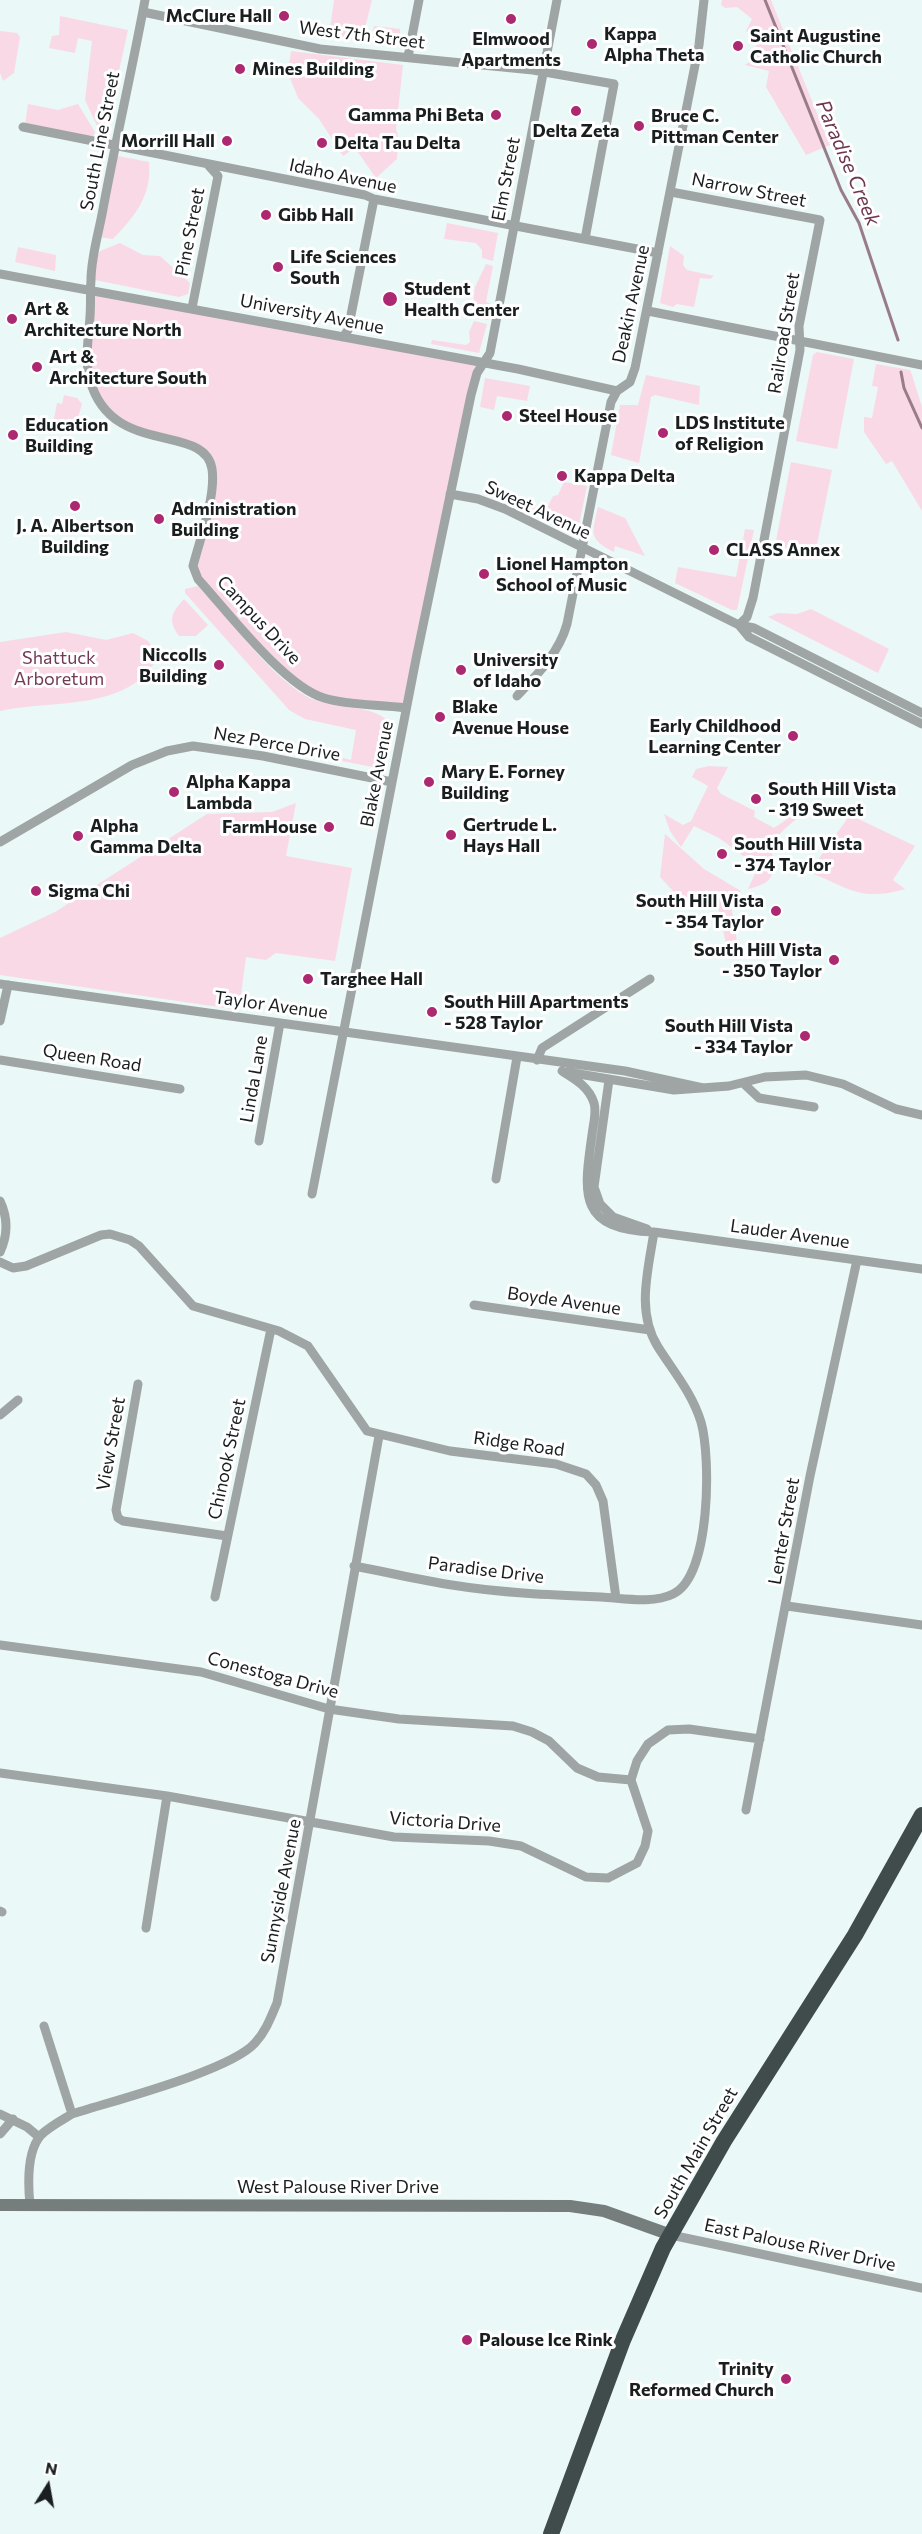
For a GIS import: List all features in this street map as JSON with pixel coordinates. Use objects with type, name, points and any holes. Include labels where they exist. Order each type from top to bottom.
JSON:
[{"type":"highway","name":"South Main Street","points":[[551,2534],[624,2340],[670,2235],[724,2141],[855,1935],[922,1815]]},
{"type":"street","name":"South Line Street","points":[[92,290],[90,279],[114,147],[145,0]]},
{"type":"street","points":[[408,57],[418,0]]},
{"type":"street","name":"Elm Street","points":[[485,364],[490,353],[557,0]]},
{"type":"street","name":"Deakin Avenue","points":[[517,696],[563,639],[611,402],[617,392],[624,389],[633,375],[648,311],[699,45],[704,0]]},
{"type":"street","name":"West 7th Street","points":[[143,12],[320,49],[544,72],[614,84],[585,239]]},
{"type":"street","name":"Idaho Avenue","points":[[23,127],[209,166],[365,195],[374,200],[658,252]]},
{"type":"street","name":"Pine Street","points":[[192,308],[218,176],[209,166]]},
{"type":"street","name":"Narrow Street","points":[[671,192],[820,220]]},
{"type":"street","points":[[343,337],[348,330],[374,200]]},
{"type":"street","name":"Railroad Street","points":[[739,625],[750,610],[800,350],[799,326],[820,220]]},
{"type":"street","name":"University Avenue","points":[[0,274],[485,364],[617,392]]},
{"type":"street","name":"Campus Drive","points":[[92,290],[89,378],[102,408],[112,418],[132,430],[186,442],[197,447],[209,458],[212,484],[193,566],[198,579],[280,669],[300,687],[340,702],[406,708]]},
{"type":"street","points":[[648,311],[922,365]]},
{"type":"street","name":"Blake Avenue","points":[[312,1194],[406,708],[450,495],[471,395],[477,373],[485,364]]},
{"type":"street","name":"Sweet Avenue","points":[[450,495],[487,502],[739,625],[749,637],[882,698],[922,713]]},
{"type":"street","name":"Sweet Avenue","points":[[882,698],[922,724]]},
{"type":"street","name":"Nez Perce Drive","points":[[0,842],[132,765],[167,751],[193,746],[263,756],[392,782]]},
{"type":"street","points":[[537,1060],[542,1048],[650,979]]},
{"type":"street","points":[[0,1021],[4,984]]},
{"type":"street","name":"Taylor Avenue","points":[[4,984],[590,1066],[703,1088]]},
{"type":"street","name":"Linda Lane","points":[[259,1141],[280,1023]]},
{"type":"street","points":[[496,1179],[517,1057]]},
{"type":"street","name":"Queen Road","points":[[0,1060],[180,1089]]},
{"type":"street","name":"Taylor Avenue","points":[[537,1060],[562,1071],[674,1090],[743,1083],[765,1077],[806,1075],[843,1084],[896,1109],[922,1115]]},
{"type":"street","name":"Taylor Avenue","points":[[590,1066],[609,1080]]},
{"type":"street","name":"Lauder Avenue","points":[[562,1071],[582,1084],[594,1104],[586,1174],[589,1200],[606,1223],[618,1229],[922,1269]]},
{"type":"street","name":"Lauder Avenue","points":[[609,1080],[594,1187],[600,1204],[613,1217],[654,1232]]},
{"type":"street","points":[[743,1083],[759,1098],[814,1107]]},
{"type":"street","points":[[0,1201],[5,1213],[6,1234],[0,1252]]},
{"type":"street","points":[[616,1598],[663,1598],[685,1586],[698,1554],[705,1512],[706,1461],[701,1423],[680,1377],[657,1346],[650,1329],[645,1283],[654,1232]]},
{"type":"street","name":"Ridge Road","points":[[0,1262],[13,1268],[26,1266],[101,1235],[119,1236],[139,1246],[193,1306],[271,1329],[308,1346],[360,1426],[379,1436],[450,1451],[556,1464],[586,1474],[596,1485],[603,1501],[616,1598]]},
{"type":"street","name":"Lenter Street","points":[[746,1810],[788,1606],[810,1476],[857,1260]]},
{"type":"street","name":"Boyde Avenue","points":[[474,1305],[650,1329]]},
{"type":"street","name":"Chinook Street","points":[[215,1597],[271,1329]]},
{"type":"street","name":"View Street","points":[[138,1384],[116,1510],[118,1518],[123,1521],[227,1536]]},
{"type":"street","points":[[0,1415],[18,1400]]},
{"type":"street","name":"Sunnyside Avenue","points":[[39,2136],[72,2114],[221,2065],[239,2056],[255,2044],[267,2027],[277,2002],[379,1436]]},
{"type":"street","name":"Paradise Drive","points":[[354,1566],[452,1585],[529,1594],[616,1598]]},
{"type":"street","points":[[788,1606],[922,1625]]},
{"type":"street","name":"Conestoga Drive","points":[[0,1645],[201,1672],[329,1709],[399,1719],[513,1726],[532,1732],[549,1742],[577,1768],[598,1777],[631,1780]]},
{"type":"street","points":[[631,1780],[637,1761],[648,1743],[668,1730],[689,1729],[760,1739]]},
{"type":"street","name":"Victoria Drive","points":[[0,1773],[167,1796],[394,1836],[489,1841],[521,1846],[586,1877],[608,1878],[637,1863],[645,1846],[648,1831],[631,1780]]},
{"type":"street","points":[[146,1928],[167,1796]]},
{"type":"street","points":[[44,2026],[72,2114]]},
{"type":"street","points":[[0,2114],[13,2119],[39,2136],[30,2168],[30,2205]]},
{"type":"street","points":[[0,2134],[13,2119]]},
{"type":"street","name":"West Palouse River Drive","points":[[0,2205],[570,2206],[604,2211],[670,2235]]},
{"type":"street","name":"East Palouse River Drive","points":[[670,2235],[922,2288]]},
{"type":"green space","points":[[334,0],[372,0],[364,32],[355,31],[353,38],[329,36]]},
{"type":"green space","points":[[722,0],[771,0],[830,145],[806,155],[766,87],[769,71],[745,65],[753,58],[756,48],[754,39],[746,31],[752,19],[737,7],[725,8],[721,5]]},
{"type":"green space","points":[[60,16],[128,30],[106,130],[98,128],[85,100],[92,41],[78,38],[75,53],[49,48],[52,36],[59,35]]},
{"type":"green space","points":[[374,26],[400,29],[400,39],[396,42],[371,39]]},
{"type":"green space","points":[[0,31],[17,33],[20,37],[14,73],[3,81],[0,73]]},
{"type":"green space","points":[[291,51],[403,65],[396,129],[397,159],[376,178],[355,148],[343,156],[319,119],[298,98],[288,73]]},
{"type":"green space","points":[[28,104],[58,110],[78,104],[95,132],[93,137],[25,125]]},
{"type":"green space","points":[[113,155],[149,162],[149,174],[148,185],[140,205],[113,239],[98,237]]},
{"type":"green space","points":[[447,223],[498,233],[493,261],[482,258],[482,250],[476,243],[444,239]]},
{"type":"green space","points":[[120,243],[143,255],[160,256],[190,283],[188,294],[179,297],[90,279],[93,265],[100,251]]},
{"type":"green space","points":[[670,246],[684,256],[683,265],[687,270],[714,276],[710,279],[700,278],[694,307],[677,304],[673,307],[660,303]]},
{"type":"green space","points":[[18,247],[56,255],[55,271],[15,262]]},
{"type":"green space","points":[[486,264],[493,266],[486,302],[491,304],[488,320],[472,316],[475,287]]},
{"type":"green space","points":[[91,290],[485,364],[477,373],[406,708],[311,693],[252,638],[193,566],[212,469],[197,447],[132,430],[96,397],[88,350]]},
{"type":"green space","points":[[474,321],[487,324],[479,353],[431,344],[432,340],[466,345],[470,342],[469,332]]},
{"type":"green space","points":[[817,352],[854,359],[837,449],[796,441],[813,355]]},
{"type":"green space","points":[[876,364],[910,370],[912,375],[922,407],[922,511],[892,461],[886,464],[864,432],[864,417],[872,418],[878,387],[872,386]]},
{"type":"green space","points":[[646,375],[700,386],[699,405],[655,395],[651,397],[639,463],[611,455],[620,405],[638,405]]},
{"type":"green space","points":[[485,378],[530,386],[527,401],[497,396],[494,410],[480,407]]},
{"type":"green space","points":[[64,395],[77,398],[82,404],[74,431],[65,427],[58,428],[58,425],[53,424],[57,403],[62,404]]},
{"type":"green space","points":[[791,462],[832,470],[815,554],[775,546]]},
{"type":"green space","points":[[564,482],[587,486],[579,525],[574,530],[530,508],[548,506],[553,496],[558,495]]},
{"type":"green space","points":[[598,507],[625,518],[645,556],[615,546],[614,552],[596,539],[594,523]]},
{"type":"green space","points":[[745,529],[754,530],[737,610],[732,610],[675,583],[678,567],[736,577]]},
{"type":"green space","points":[[198,586],[264,660],[306,696],[327,703],[376,713],[385,718],[390,725],[380,763],[373,767],[342,761],[343,758],[351,760],[356,730],[305,719],[289,710],[185,593],[185,589]]},
{"type":"green space","points":[[184,599],[208,625],[196,636],[179,636],[173,625],[172,616]]},
{"type":"green space","points":[[811,609],[889,649],[878,673],[768,617],[778,613],[797,614]]},
{"type":"green space","name":"Shattuck Arboretum","points":[[66,632],[106,640],[133,633],[148,641],[160,657],[138,681],[107,696],[71,703],[0,711],[0,642]]},
{"type":"green space","points":[[709,766],[728,767],[717,788],[721,794],[755,811],[754,817],[774,828],[787,819],[797,803],[803,814],[775,841],[771,876],[768,881],[760,885],[748,889],[758,867],[719,838],[694,826],[681,847],[670,831],[664,814],[683,825],[691,821],[708,786],[692,777],[696,769]]},
{"type":"green space","points":[[296,803],[286,856],[352,868],[335,961],[276,953],[266,960],[246,957],[239,1010],[0,975],[0,938],[55,912],[207,814],[272,812]]},
{"type":"green space","points":[[850,815],[915,846],[893,880],[905,889],[890,893],[865,894],[809,872]]},
{"type":"green space","points":[[665,834],[704,869],[741,891],[730,899],[737,942],[726,944],[717,902],[707,890],[685,904],[660,877]]},
{"type":"waterway","name":"Paradise Creek","points":[[765,0],[841,190],[859,223],[898,340]]},
{"type":"waterway","name":"Paradise Creek","points":[[901,372],[904,388],[922,428]]},
{"type":"place","name":"McClure Hall","points":[[284,16]]},
{"type":"place","name":"Elmwood Apartments","points":[[511,19]]},
{"type":"place","name":"Kappa Alpha Theta","points":[[592,44]]},
{"type":"place","name":"Saint Augustine Catholic Church","points":[[738,46]]},
{"type":"place","name":"Mines Building","points":[[240,69]]},
{"type":"place","name":"Delta Zeta","points":[[576,111]]},
{"type":"place","name":"Gamma Phi Beta","points":[[496,115]]},
{"type":"place","name":"Bruce C. Pittman Center","points":[[639,126]]},
{"type":"place","name":"Morrill Hall","points":[[227,141]]},
{"type":"place","name":"Delta Tau Delta","points":[[322,143]]},
{"type":"place","name":"Gibb Hall","points":[[266,215]]},
{"type":"place","name":"Life Sciences South","points":[[278,267]]},
{"type":"place","name":"Student Health Center","points":[[390,299]]},
{"type":"place","name":"Art & Architecture North","points":[[12,319]]},
{"type":"place","name":"Art & Architecture South","points":[[37,367]]},
{"type":"place","name":"Steel House","points":[[507,416]]},
{"type":"place","name":"LDS Institute of Religion","points":[[663,433]]},
{"type":"place","name":"Education Building","points":[[13,435]]},
{"type":"place","name":"Kappa Delta","points":[[562,476]]},
{"type":"place","name":"J. A. Albertson Building","points":[[75,506]]},
{"type":"place","name":"Administration Building","points":[[159,519]]},
{"type":"place","name":"CLASS Annex","points":[[714,550]]},
{"type":"place","name":"Lionel Hampton School of Music","points":[[484,574]]},
{"type":"place","name":"Niccolls Building","points":[[219,665]]},
{"type":"place","name":"University of Idaho","points":[[461,670]]},
{"type":"place","name":"Blake Avenue House","points":[[440,717]]},
{"type":"place","name":"Early Childhood Learning Center","points":[[793,736]]},
{"type":"place","name":"Mary E. Forney Building","points":[[429,782]]},
{"type":"place","name":"Alpha Kappa Lambda","points":[[174,792]]},
{"type":"place","name":"South Hill Vista - 319 Sweet","points":[[756,799]]},
{"type":"place","name":"FarmHouse","points":[[329,827]]},
{"type":"place","name":"Gertrude L. Hays Hall","points":[[451,835]]},
{"type":"place","name":"Alpha Gamma Delta","points":[[78,836]]},
{"type":"place","name":"South Hill Vista - 374 Taylor","points":[[722,854]]},
{"type":"place","name":"Sigma Chi","points":[[36,891]]},
{"type":"place","name":"South Hill Vista - 354 Taylor","points":[[776,911]]},
{"type":"place","name":"South Hill Vista - 350 Taylor","points":[[834,960]]},
{"type":"place","name":"Targhee Hall","points":[[308,979]]},
{"type":"place","name":"South Hill Apartments - 528 Taylor","points":[[432,1012]]},
{"type":"place","name":"South Hill Vista - 334 Taylor","points":[[805,1036]]},
{"type":"place","name":"Palouse Ice Rink","points":[[467,2340]]},
{"type":"place","name":"Trinity Reformed Church","points":[[786,2379]]}]
